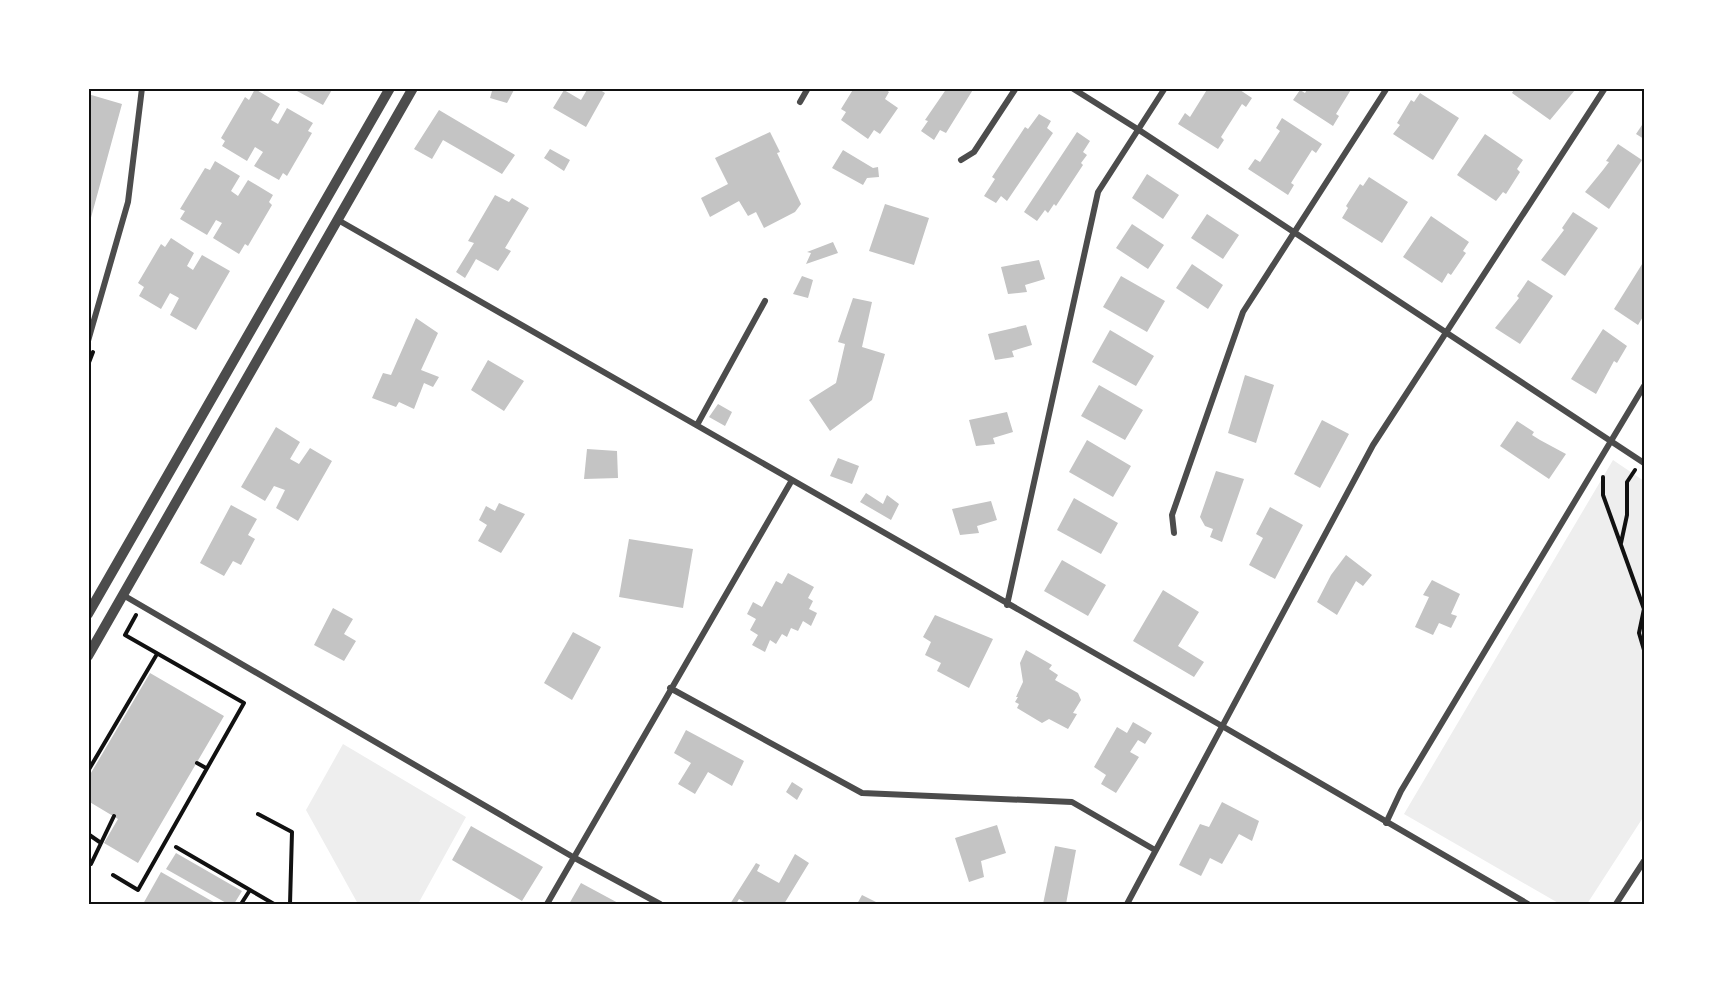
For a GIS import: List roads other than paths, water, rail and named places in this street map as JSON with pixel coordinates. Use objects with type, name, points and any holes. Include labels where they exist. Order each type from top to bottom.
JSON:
[{"type":"street","points":[[89,337],[128,202],[142,88]]},
{"type":"street","points":[[88,614],[390,88]]},
{"type":"street","points":[[88,656],[413,88]]},
{"type":"street","points":[[800,102],[808,88]]},
{"type":"street","points":[[961,160],[974,152],[1016,88]]},
{"type":"street","points":[[1072,88],[1642,462]]},
{"type":"street","points":[[1007,605],[1098,192],[1165,88]]},
{"type":"street","points":[[1174,533],[1172,515],[1243,312],[1387,88]]},
{"type":"street","points":[[1127,904],[1373,445],[1605,88]]},
{"type":"street","points":[[338,220],[1222,726],[1528,904]]},
{"type":"street","points":[[697,426],[765,301]]},
{"type":"street","points":[[1386,823],[1401,791],[1644,386]]},
{"type":"street","points":[[547,904],[792,480]]},
{"type":"street","points":[[123,595],[573,857],[660,904]]},
{"type":"street","points":[[670,688],[862,793],[1072,802],[1155,850]]},
{"type":"street","points":[[1617,904],[1644,861]]}]
